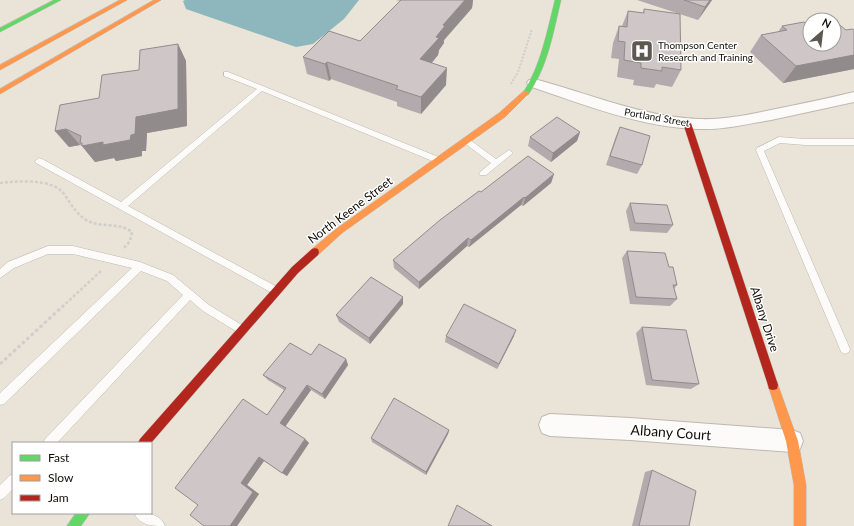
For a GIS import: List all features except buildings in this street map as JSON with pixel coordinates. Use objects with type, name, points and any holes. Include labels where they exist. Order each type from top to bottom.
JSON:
[{"type":"main road","points":[[0,30],[58,0]]},
{"type":"main road","points":[[0,68],[124,0]]},
{"type":"main road","points":[[0,92],[158,0]]},
{"type":"main road","name":"North Keene Street","points":[[145,442],[295,270],[327,241],[502,115],[523,97],[534,83],[540,67],[558,0]]},
{"type":"main road","name":"Albany Drive","points":[[687,123],[792,441],[800,485],[800,526]]},
{"type":"main road","points":[[74,526],[83,514]]},
{"type":"street","name":"Portland Street","points":[[534,83],[600,105],[644,116],[687,123],[713,124],[744,120],[854,97]]},
{"type":"street","name":"Albany Court","points":[[550,425],[630,429],[792,441]]},
{"type":"lane","points":[[226,74],[438,160]]},
{"type":"lane","points":[[122,206],[262,88]]},
{"type":"lane","points":[[466,140],[496,163]]},
{"type":"lane","points":[[845,349],[760,150],[779,140],[805,142],[854,142]]},
{"type":"lane","points":[[483,173],[509,153]]},
{"type":"lane","points":[[39,161],[276,291]]},
{"type":"lane","points":[[0,274],[11,265],[48,250],[73,250],[114,259],[140,266],[170,278],[206,308],[242,330]]},
{"type":"lane","points":[[0,400],[140,266]]},
{"type":"lane","points":[[49,442],[190,294]]},
{"type":"lane","points":[[0,494],[12,481]]},
{"type":"lane","points":[[141,514],[159,526]]},
{"type":"path","points":[[0,183],[51,184],[58,188],[70,205],[88,221],[100,224],[122,226],[132,232],[132,237],[114,259],[0,364]]},
{"type":"water","points":[[359,0],[344,19],[313,44],[296,47],[186,9],[183,1]]},
{"type":"traffic: fast","points":[[0,30],[58,0]]},
{"type":"traffic: fast","points":[[526,93],[538,73],[558,0]]},
{"type":"traffic: fast","points":[[73,526],[83,514]]},
{"type":"traffic: slow","points":[[0,68],[124,0]]},
{"type":"traffic: slow","points":[[0,92],[158,0]]},
{"type":"traffic: slow","points":[[315,252],[339,231],[502,115],[526,93]]},
{"type":"traffic: slow","points":[[773,385],[792,441],[800,485],[800,526]]},
{"type":"traffic: jam","points":[[687,123],[773,385]]},
{"type":"traffic: jam","points":[[145,442],[295,270],[315,252]]},
{"type":"place","name":"Thompson Center Research and Training","points":[[642,51]]}]
